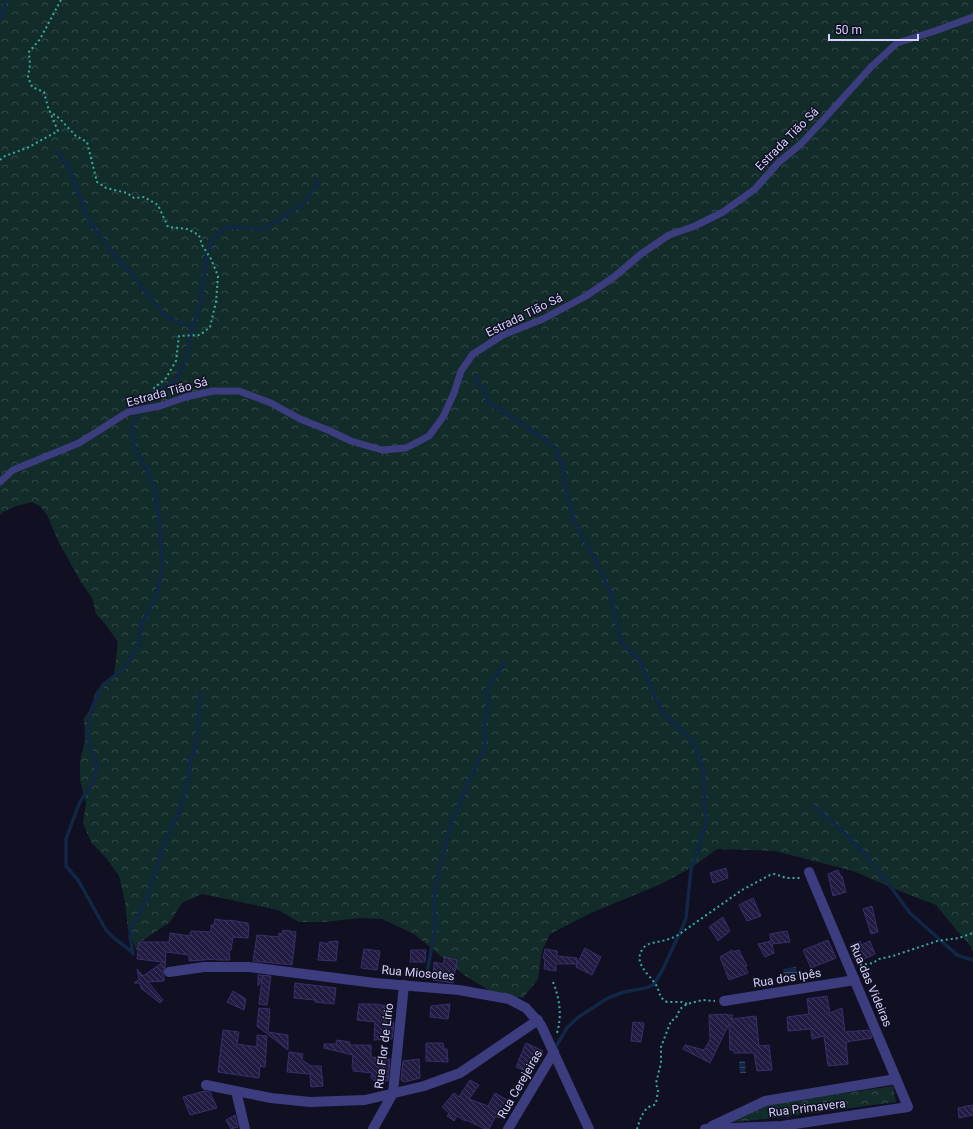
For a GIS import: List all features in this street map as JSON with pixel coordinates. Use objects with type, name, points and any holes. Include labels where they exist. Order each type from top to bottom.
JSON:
[{"type":"street","name":"Rua das Videiras","points":[[810,874],[908,1107]]},
{"type":"street","name":"Rua Miosotes","points":[[169,972],[204,967],[249,967],[459,990],[509,999],[526,1008],[538,1020],[589,1129]]},
{"type":"street","name":"Rua dos Ipês","points":[[724,1001],[855,980]]},
{"type":"street","name":"Rua Flor de Lírio","points":[[373,1129],[393,1093],[404,985]]},
{"type":"street","points":[[206,1086],[271,1098],[310,1102],[365,1100],[424,1086],[460,1073],[538,1020]]},
{"type":"street","name":"Rua Cerejeiras","points":[[508,1129],[552,1049]]},
{"type":"street","name":"Rua Primavera","points":[[707,1128],[765,1101],[896,1079]]},
{"type":"street","points":[[236,1091],[245,1129]]},
{"type":"street","name":"Rua Primavera","points":[[707,1128],[782,1126],[908,1107]]},
{"type":"lane","name":"Estrada Tião Sá","points":[[0,482],[13,470],[79,442],[128,412],[160,406],[186,397],[213,391],[239,391],[271,403],[300,419],[351,441],[382,450],[406,448],[429,436],[443,417],[454,393],[461,371],[473,354],[503,336],[544,319],[586,296],[614,277],[641,254],[669,235],[695,226],[723,212],[755,189],[779,162],[805,139],[870,67],[897,43],[973,17]]},
{"type":"path","points":[[0,160],[5,156],[27,148],[58,131],[49,111],[44,92],[32,87],[28,77],[30,65],[29,52],[40,39],[61,0]]},
{"type":"path","points":[[49,111],[59,118],[76,136],[87,142],[97,182],[106,188],[127,193],[134,198],[144,197],[158,205],[168,227],[187,230],[199,235],[202,245],[211,259],[218,276],[216,302],[210,327],[200,335],[179,336],[176,361],[166,378],[152,389],[160,406]]},
{"type":"path","points":[[687,1004],[682,1002],[667,1002],[660,997],[654,982],[649,977],[639,960],[643,948],[651,943],[670,939],[678,935],[742,890],[770,875],[775,874],[786,878],[803,878],[810,874]]},
{"type":"path","points":[[850,968],[873,963],[937,941],[959,938],[973,934]]},
{"type":"path","points":[[552,1049],[561,1021],[558,995],[553,982]]},
{"type":"path","points":[[637,1129],[642,1114],[647,1108],[654,1105],[656,1102],[658,1090],[656,1083],[661,1063],[661,1047],[671,1021],[676,1018],[680,1009],[687,1004],[703,1000],[724,1001]]},
{"type":"green space","points":[[0,0],[973,0],[973,951],[970,945],[936,905],[853,871],[775,851],[717,849],[694,866],[661,884],[591,913],[550,934],[542,951],[538,979],[523,998],[495,994],[464,975],[414,934],[382,919],[360,918],[325,922],[299,922],[278,910],[202,894],[182,903],[170,922],[142,941],[137,951],[128,930],[125,902],[119,876],[106,858],[91,842],[83,823],[86,803],[80,780],[80,761],[85,741],[84,718],[92,707],[95,693],[104,682],[114,675],[118,642],[96,614],[92,598],[81,582],[59,543],[47,515],[40,506],[32,502],[16,506],[0,515]]},
{"type":"green space","points":[[893,1086],[896,1102],[728,1123],[768,1104]]},
{"type":"water","points":[[796,967],[798,975],[784,977],[783,969]]},
{"type":"water","points":[[739,1061],[745,1061],[746,1073],[740,1073]]},
{"type":"building","points":[[726,868],[728,878],[713,883],[710,873]]},
{"type":"building","points":[[838,870],[841,877],[842,876],[846,892],[833,896],[828,874]]},
{"type":"building","points":[[753,898],[761,916],[747,921],[739,905]]},
{"type":"building","points":[[872,906],[878,932],[871,934],[863,909]]},
{"type":"building","points":[[723,917],[730,931],[718,941],[709,927]]},
{"type":"building","points":[[215,919],[248,923],[248,938],[233,937],[231,950],[229,950],[230,960],[217,959],[189,961],[189,955],[166,952],[163,973],[164,981],[148,982],[163,1000],[160,1003],[141,988],[140,983],[134,983],[139,979],[137,969],[143,976],[163,962],[137,959],[139,942],[169,942],[170,933],[190,936],[191,931],[211,932],[211,925],[214,925]]},
{"type":"building","points":[[283,930],[296,932],[292,965],[253,961],[257,935],[279,937],[279,933],[282,934]]},
{"type":"building","points":[[787,931],[790,942],[772,944],[774,953],[765,957],[758,944],[771,941],[770,934]]},
{"type":"building","points":[[828,940],[836,958],[811,968],[803,950]]},
{"type":"building","points":[[338,941],[336,961],[318,960],[320,942],[328,944],[328,942]]},
{"type":"building","points":[[860,941],[861,945],[870,941],[875,954],[860,961],[858,957],[855,959],[850,945]]},
{"type":"building","points":[[585,948],[601,957],[592,975],[576,967]]},
{"type":"building","points":[[364,949],[380,951],[377,970],[361,968]]},
{"type":"building","points":[[545,949],[557,951],[557,956],[577,958],[577,964],[556,964],[556,971],[544,969],[545,959],[543,958]]},
{"type":"building","points":[[411,950],[426,950],[425,962],[410,962]]},
{"type":"building","points":[[732,950],[733,952],[739,950],[747,966],[745,966],[748,973],[729,980],[720,957]]},
{"type":"building","points":[[445,957],[457,960],[453,983],[433,980],[434,962],[443,964]]},
{"type":"building","points":[[258,975],[271,976],[267,1005],[259,1004],[262,978],[258,986]]},
{"type":"building","points":[[295,983],[336,988],[334,1004],[294,998]]},
{"type":"building","points":[[233,991],[246,999],[244,1010],[227,1002]]},
{"type":"building","points":[[827,996],[830,1013],[842,1008],[845,1032],[869,1030],[872,1038],[846,1042],[848,1064],[828,1066],[824,1036],[812,1039],[811,1029],[788,1031],[787,1017],[809,1014],[807,999]]},
{"type":"building","points":[[359,1004],[376,1004],[392,1007],[391,1023],[394,1023],[392,1039],[374,1040],[375,1022],[357,1020]]},
{"type":"building","points":[[450,1004],[448,1019],[430,1017],[431,1006]]},
{"type":"building","points":[[259,1008],[270,1009],[268,1032],[288,1035],[288,1050],[257,1026]]},
{"type":"building","points":[[709,1015],[733,1015],[731,1019],[756,1016],[759,1046],[769,1045],[772,1070],[757,1071],[754,1053],[734,1053],[734,1050],[730,1050],[729,1024],[710,1063],[683,1049],[685,1045],[704,1050],[710,1040]]},
{"type":"building","points":[[633,1022],[644,1023],[641,1042],[631,1041]]},
{"type":"building","points":[[223,1030],[239,1032],[237,1044],[257,1047],[257,1035],[267,1036],[265,1067],[260,1066],[259,1078],[218,1072]]},
{"type":"building","points":[[337,1040],[350,1042],[350,1045],[371,1045],[371,1057],[390,1059],[388,1081],[373,1080],[371,1078],[372,1073],[353,1071],[353,1055],[324,1048],[324,1044],[336,1044]]},
{"type":"building","points":[[426,1043],[443,1043],[444,1049],[447,1049],[448,1062],[426,1061]]},
{"type":"building","points":[[526,1043],[543,1051],[532,1073],[516,1067]]},
{"type":"building","points":[[289,1052],[303,1054],[302,1060],[311,1066],[321,1066],[323,1086],[311,1087],[310,1074],[287,1072]]},
{"type":"building","points":[[419,1059],[420,1078],[404,1082],[401,1080],[403,1061]]},
{"type":"building","points":[[470,1080],[479,1085],[469,1099],[488,1106],[495,1093],[509,1101],[499,1118],[496,1116],[489,1129],[485,1129],[466,1120],[465,1121],[457,1116],[454,1121],[447,1116],[449,1113],[442,1107],[454,1093],[459,1097]]},
{"type":"building","points":[[204,1091],[210,1092],[217,1108],[190,1115],[183,1097]]},
{"type":"building","points":[[973,1105],[973,1115],[959,1118],[958,1108]]},
{"type":"building","points":[[235,1115],[238,1127],[231,1129],[226,1120]]},
{"type":"waterway","points":[[0,18],[6,0]]},
{"type":"waterway","points":[[57,150],[68,167],[90,223],[165,316],[193,328]]},
{"type":"waterway","points":[[132,952],[106,930],[78,880],[66,866],[66,839],[79,804],[92,785],[97,765],[92,754],[87,735],[92,707],[103,685],[124,668],[138,647],[141,626],[157,594],[163,564],[158,508],[154,487],[144,464],[134,448],[132,426],[142,408],[142,405],[151,393],[175,382],[187,356],[201,302],[207,253],[214,237],[227,227],[264,229],[304,203],[319,181]]},
{"type":"waterway","points":[[477,375],[478,381],[487,396],[487,400],[492,406],[500,409],[540,436],[556,450],[563,467],[565,485],[574,521],[595,559],[610,592],[622,644],[639,660],[662,712],[692,740],[703,767],[706,825],[691,870],[686,918],[662,971],[653,985],[646,988],[624,992],[608,998],[577,1018],[567,1028],[555,1048]]},
{"type":"waterway","points":[[426,978],[435,930],[435,888],[450,826],[485,747],[484,725],[488,712],[487,689],[504,663]]},
{"type":"waterway","points":[[133,954],[130,937],[131,928],[148,897],[162,850],[181,805],[188,782],[190,762],[195,747],[198,730],[200,693]]},
{"type":"waterway","points":[[813,806],[835,824],[861,850],[910,913],[957,955],[973,960]]}]
